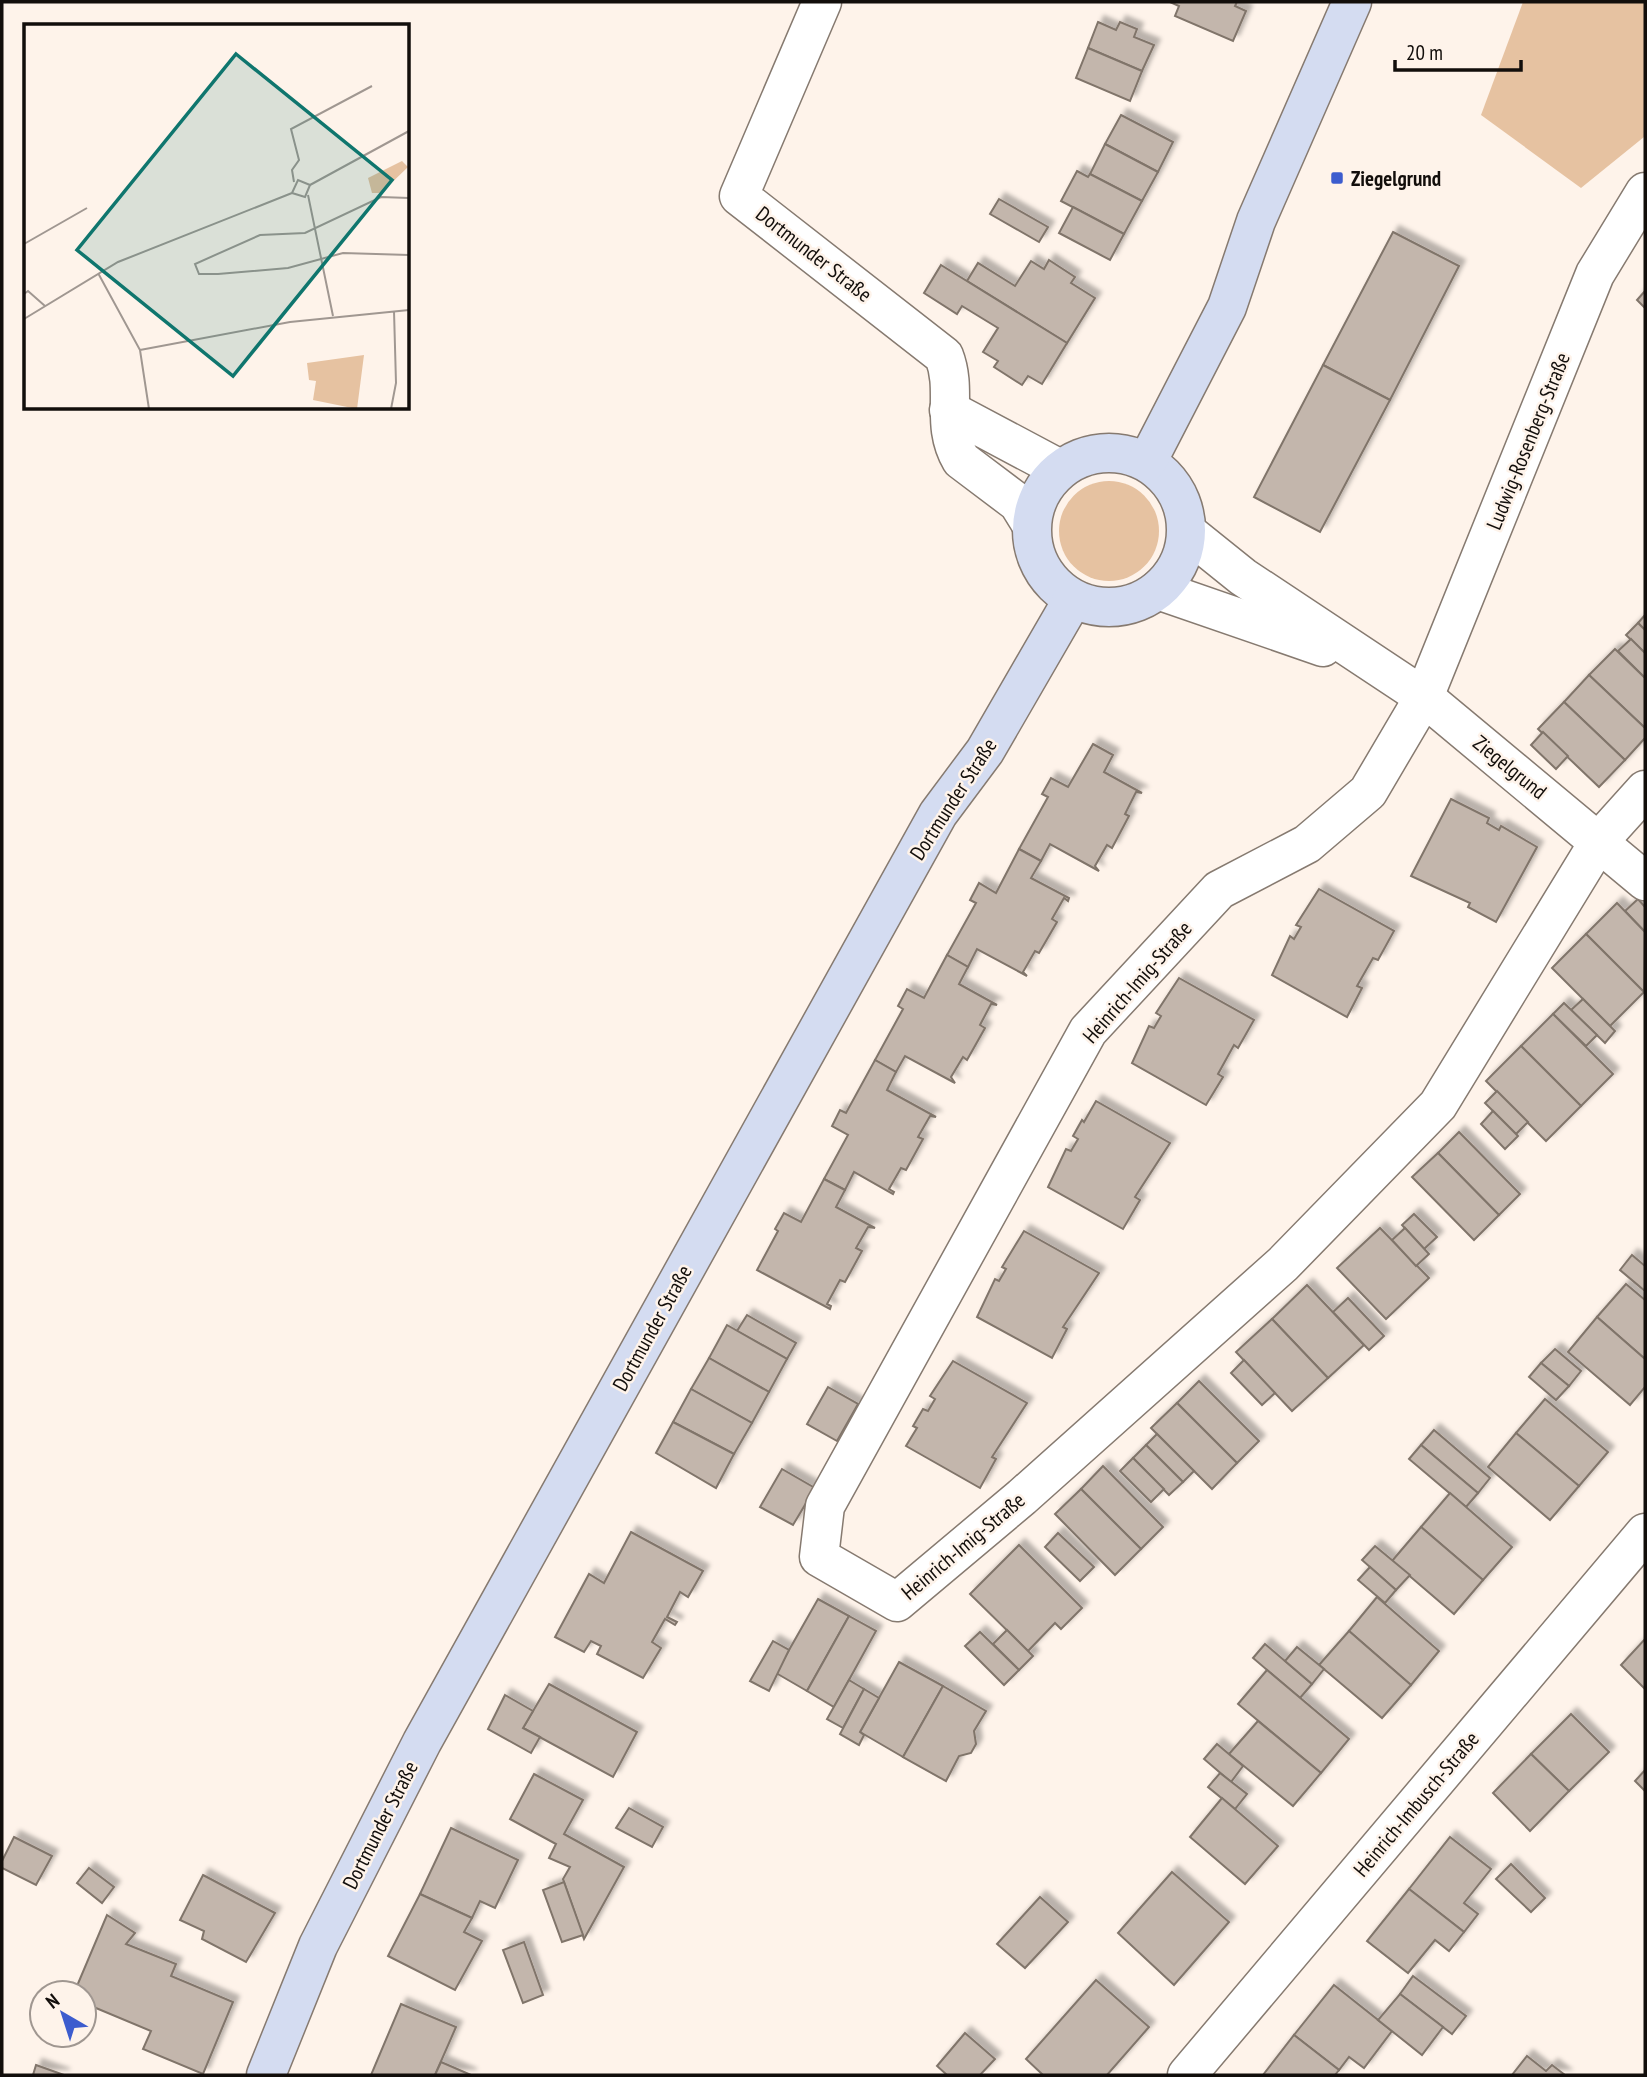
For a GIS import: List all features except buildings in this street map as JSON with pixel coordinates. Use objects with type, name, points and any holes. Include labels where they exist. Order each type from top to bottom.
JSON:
[{"type":"main road","points":[[1147,462],[1227,307],[1256,221],[1352,2]]},
{"type":"main road","name":"Dortmunder Straße","points":[[1102,452],[1133,456],[1147,462],[1164,475],[1177,492],[1185,511],[1187,532],[1179,564],[1158,590],[1132,604],[1102,608],[1073,599],[1054,586],[1040,568],[1032,547],[1031,524],[1041,494],[1060,469],[1073,460],[1102,452]]},
{"type":"main road","name":"Dortmunder Straße","points":[[266,2075],[318,1946],[422,1742],[938,814],[985,751],[1073,599]]},
{"type":"street","name":"Dortmunder Straße","points":[[822,2],[739,196],[944,356],[949,369],[951,438],[961,460],[1018,503],[1031,524]]},
{"type":"street","name":"Ludwig-Rosenberg-Straße","points":[[1424,697],[1595,274],[1645,192]]},
{"type":"street","points":[[949,410],[1060,469]]},
{"type":"street","name":"Ziegelgrund","points":[[1187,532],[1243,578],[1326,629],[1367,662],[1424,697],[1600,840],[1645,881]]},
{"type":"street","name":"Ziegelgrund","points":[[1158,590],[1307,640],[1342,656],[1367,662]]},
{"type":"street","name":"Heinrich-Imig-Straße","points":[[1424,697],[1368,792],[1307,845],[1219,890],[1088,1031],[825,1506],[819,1557],[897,1602],[1022,1497],[1283,1264],[1438,1105],[1600,840]]},
{"type":"street","points":[[1600,840],[1645,790]]},
{"type":"street","name":"Heinrich-Imbusch-Straße","points":[[1187,2075],[1645,1534]]},
{"type":"shaded area","points":[[1523,2],[1645,2],[1644,137],[1581,188],[1481,115]]},
{"type":"shaded area","points":[[1109,481],[1128,485],[1144,496],[1155,512],[1159,531],[1155,550],[1144,566],[1128,577],[1109,581],[1090,577],[1074,566],[1063,550],[1059,531],[1063,512],[1074,496],[1090,485]]},
{"type":"place","name":"Ziegelgrund","points":[[1337,178]]}]
